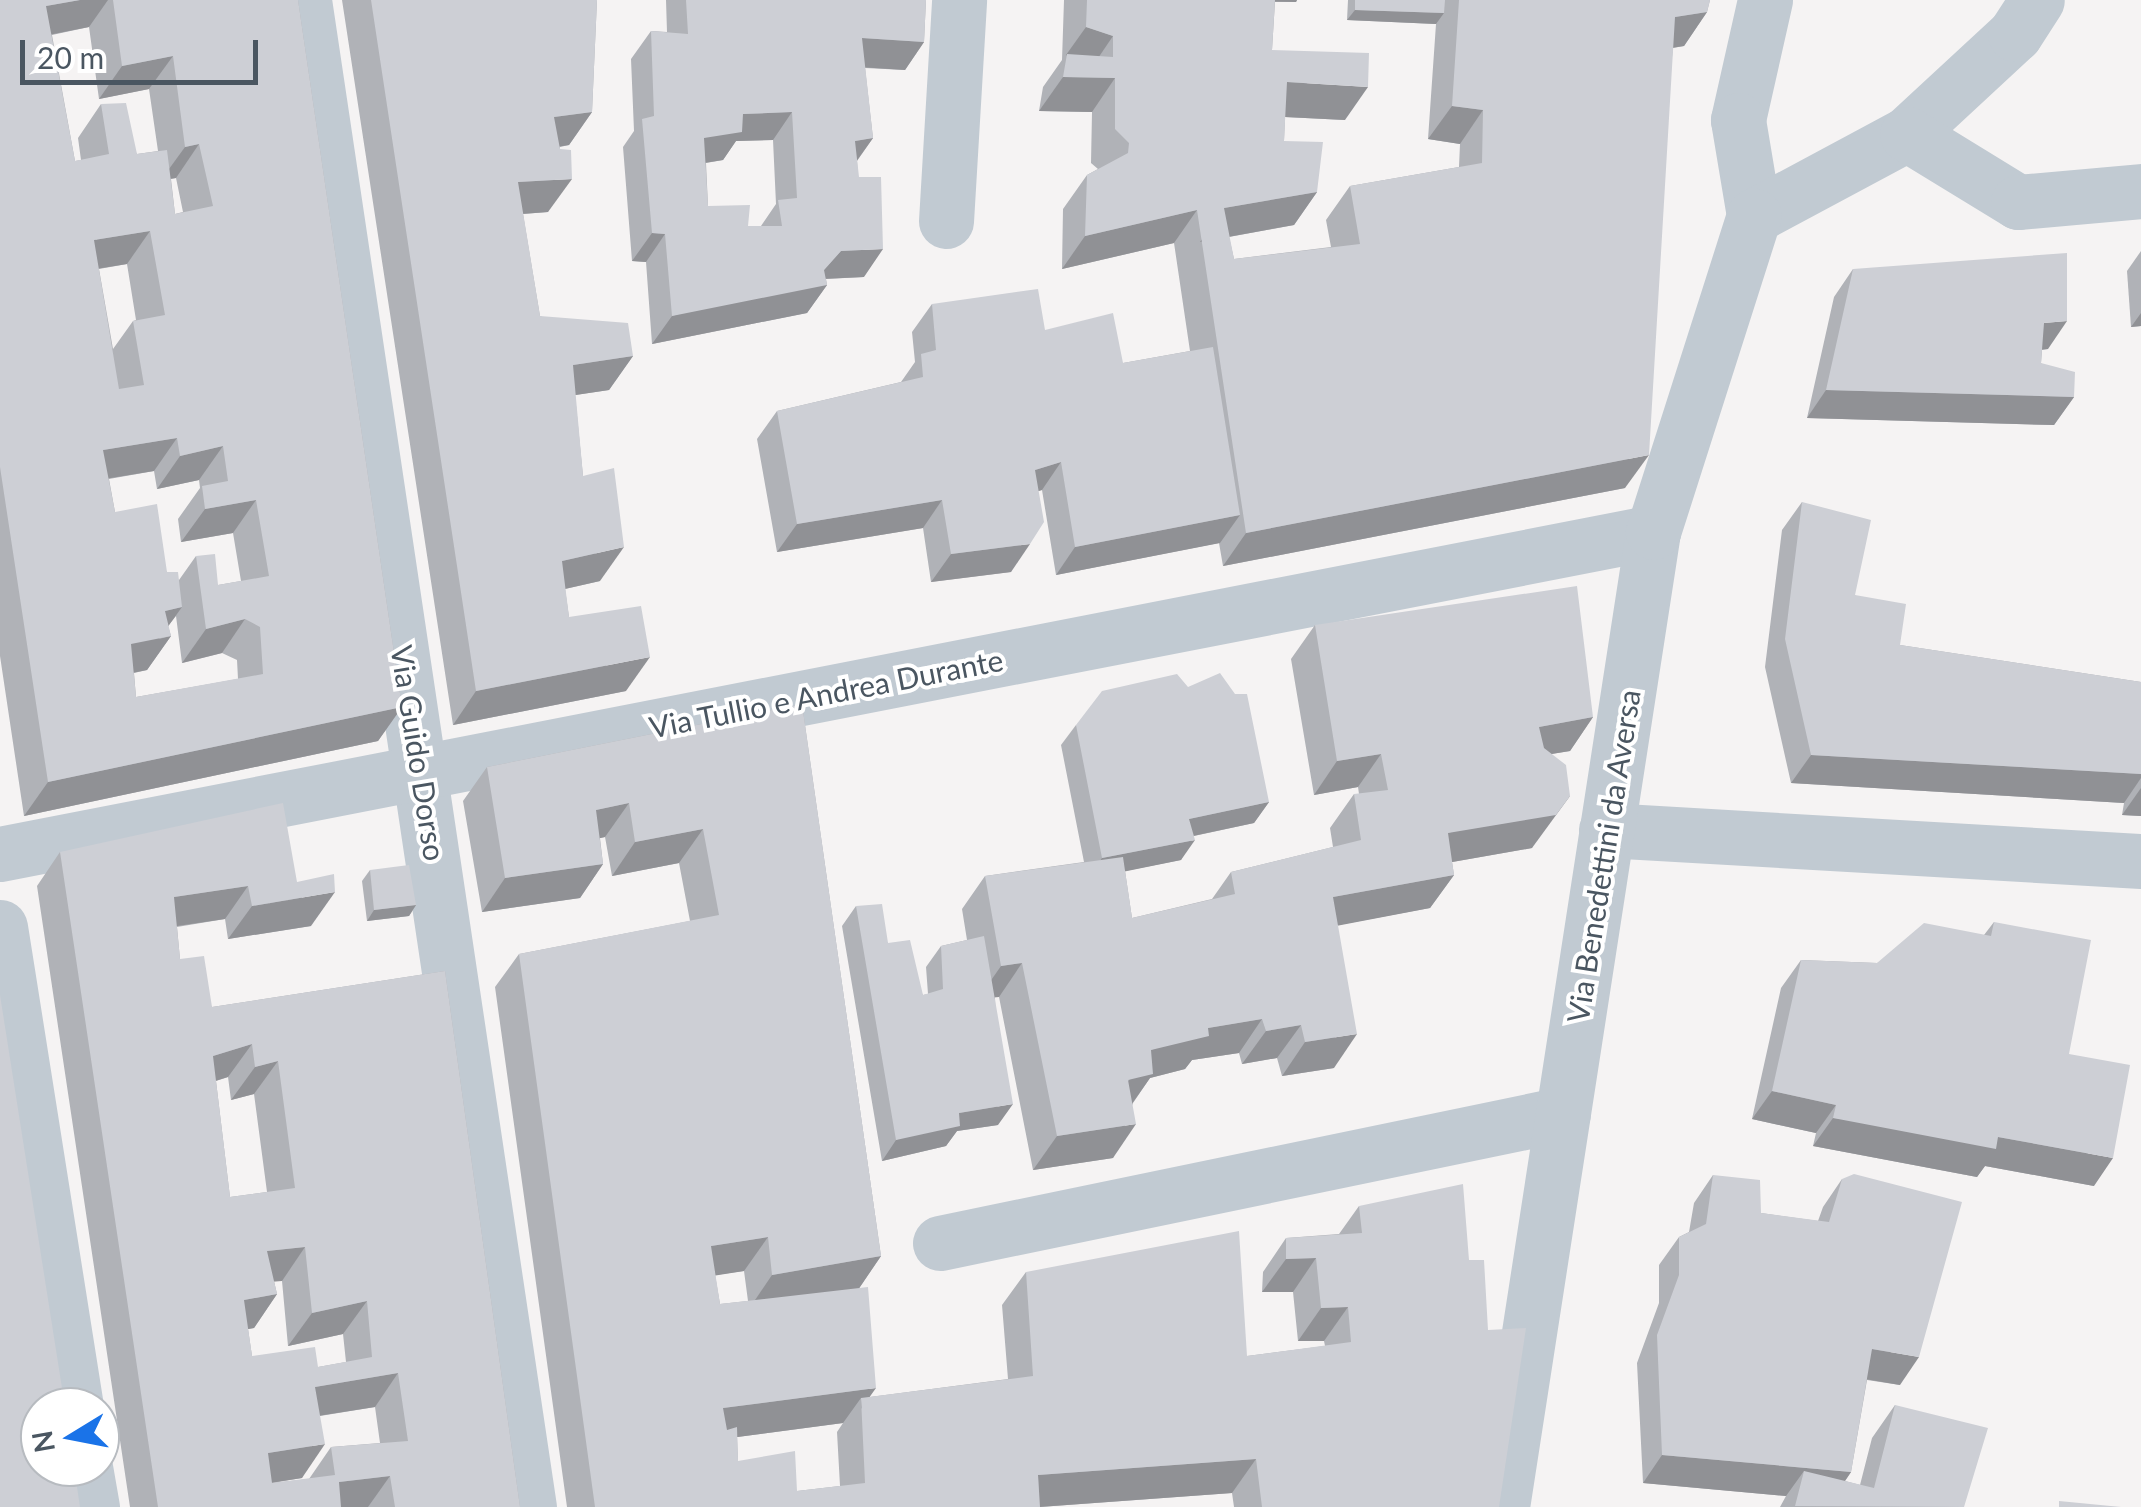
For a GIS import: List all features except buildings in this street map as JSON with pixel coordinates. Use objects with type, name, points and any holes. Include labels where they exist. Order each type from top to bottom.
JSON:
[{"type":"street","name":"Via Guido Dorso","points":[[304,0],[422,772],[528,1507]]},
{"type":"street","points":[[946,221],[958,0]]},
{"type":"street","points":[[1765,0],[1738,120],[1754,216],[1906,134],[2015,34],[2037,0]]},
{"type":"street","points":[[1906,134],[2018,202],[2141,191]]},
{"type":"street","name":"Via Benedettini da Aversa","points":[[1502,1507],[1653,532],[1754,216]]},
{"type":"street","name":"Via Tullio e Andrea Durante","points":[[0,854],[1653,532]]},
{"type":"street","points":[[1606,830],[2141,861]]},
{"type":"street","points":[[0,928],[73,1387]]},
{"type":"street","points":[[940,1244],[1563,1114]]}]
